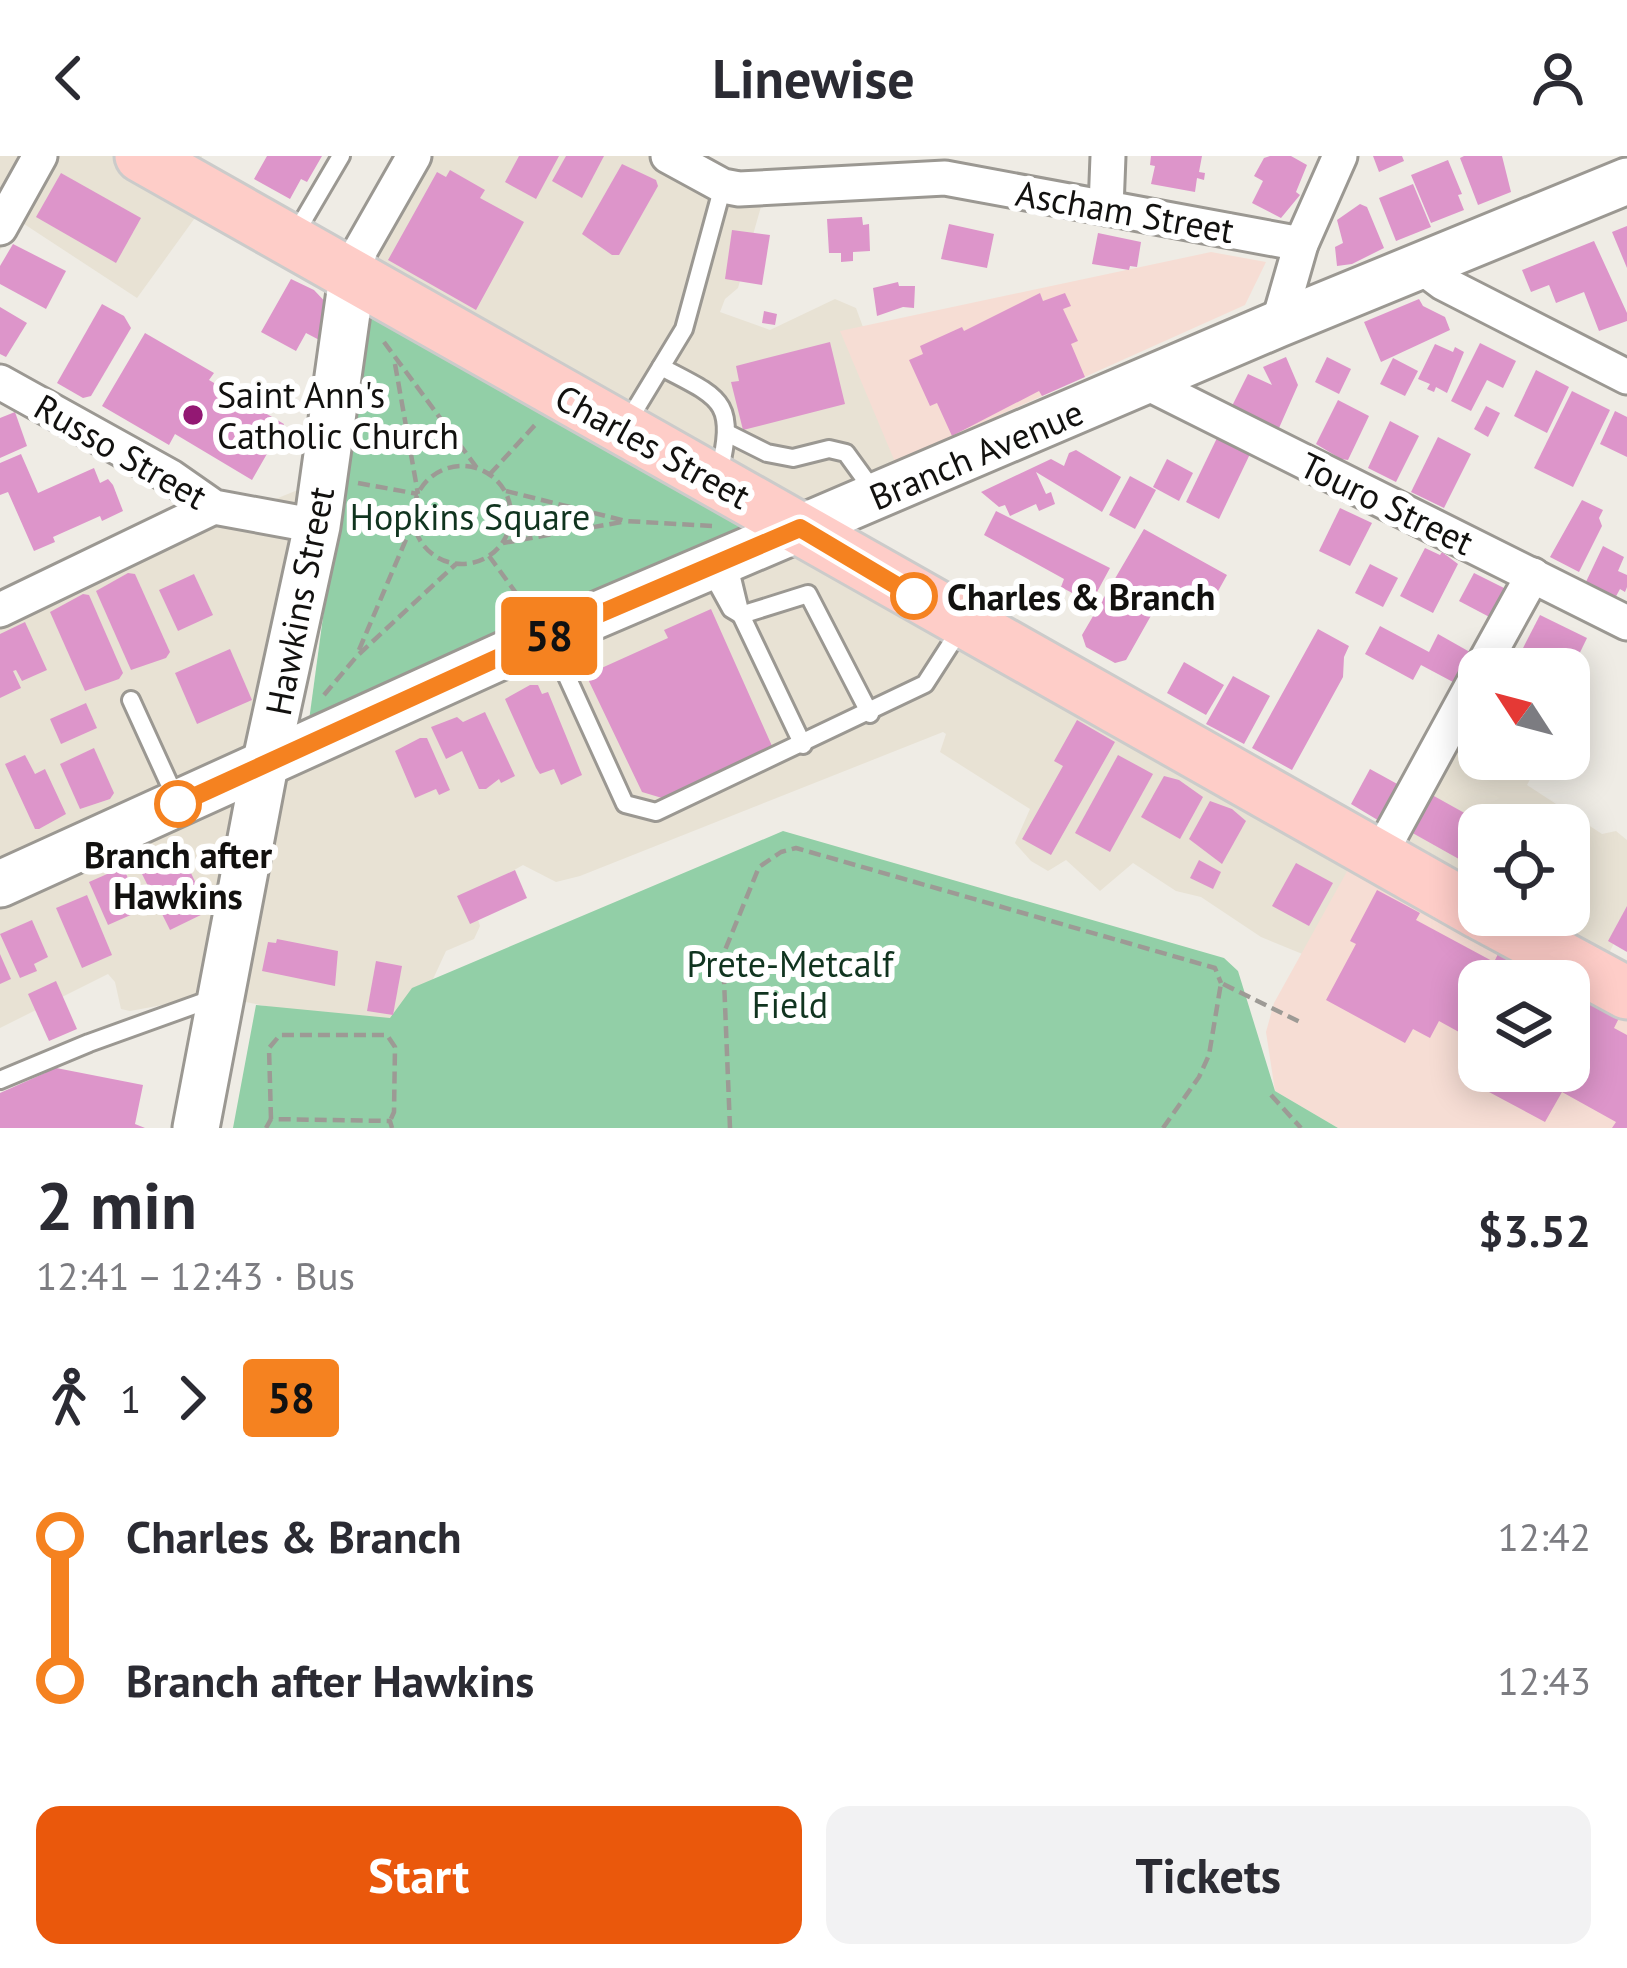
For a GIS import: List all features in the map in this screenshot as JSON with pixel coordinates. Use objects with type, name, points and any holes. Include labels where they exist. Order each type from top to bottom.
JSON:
[{"type":"main road","name":"Charles Street","points":[[141,156],[194,170],[291,242],[624,429],[722,514],[800,528],[1458,901]]},
{"type":"main road","name":"Branch Avenue","points":[[0,884],[265,765],[539,624],[722,514],[800,528],[1278,323],[1627,182]]},
{"type":"main road","name":"Hawkins Street","points":[[196,1128],[316,526],[352,277]]},
{"type":"main road","name":"Charles Street","points":[[1522,936],[1627,993]]},
{"type":"street","points":[[0,228],[40,156]]},
{"type":"street","name":"Hawkins Street","points":[[352,277],[361,249],[414,156]]},
{"type":"street","name":"Ascham Street","points":[[668,156],[723,186],[762,188],[944,167],[1106,208],[1301,244]]},
{"type":"street","points":[[1106,208],[1108,156]]},
{"type":"street","points":[[1278,323],[1301,244],[1340,156]]},
{"type":"street","points":[[1419,265],[1443,284],[1627,377]]},
{"type":"street","name":"Russo Street","points":[[0,382],[199,494],[214,507],[316,526]]},
{"type":"street","name":"Touro Street","points":[[1147,382],[1627,623]]},
{"type":"street","points":[[0,610],[214,507]]},
{"type":"street","points":[[1493,648],[1533,575]]},
{"type":"street","points":[[1378,858],[1458,711]]},
{"type":"lane","points":[[291,242],[341,156]]},
{"type":"lane","points":[[624,429],[684,329],[723,186]]},
{"type":"lane","points":[[661,367],[713,394],[724,409],[722,514],[740,615],[803,745]]},
{"type":"lane","points":[[722,514],[767,453],[793,458],[829,448],[846,453],[877,495]]},
{"type":"lane","points":[[740,615],[808,594],[870,714]]},
{"type":"lane","points":[[539,624],[625,804],[656,812],[925,684],[964,623]]},
{"type":"lane","points":[[131,700],[178,804]]},
{"type":"lane","points":[[0,1080],[88,1042],[221,996]]},
{"type":"path","points":[[356,656],[413,522],[418,494],[394,360],[476,468]]},
{"type":"path","points":[[490,474],[540,419]]},
{"type":"path","points":[[310,711],[356,656],[456,564],[490,556],[503,543],[512,518],[506,491],[490,474],[453,466],[432,476],[418,494]]},
{"type":"path","points":[[349,481],[418,494]]},
{"type":"path","points":[[506,491],[626,521]]},
{"type":"path","points":[[503,543],[626,521],[722,514]]},
{"type":"path","points":[[413,522],[428,550],[456,564]]},
{"type":"path","points":[[490,556],[539,624]]},
{"type":"path","points":[[730,1128],[723,955],[759,867],[796,848],[1215,968],[1221,983],[1209,1055],[1163,1128]]},
{"type":"path","points":[[1221,983],[1300,1022]]},
{"type":"path","points":[[266,1128],[271,1119],[269,1048],[280,1035],[387,1035],[395,1047],[391,1125],[271,1119]]},
{"type":"path","points":[[1271,1095],[1300,1128]]},
{"type":"shaded area","points":[[0,156],[202,156],[198,182],[210,197],[137,298],[18,220],[0,250]]},
{"type":"shaded area","points":[[424,156],[669,156],[764,196],[738,288],[725,299],[720,312],[770,330],[835,299],[856,308],[921,485],[823,533],[1376,846],[1458,720],[1458,780],[1530,780],[1527,785],[1556,804],[1458,804],[1458,916],[1317,960],[1261,937],[1201,897],[1176,891],[1133,863],[1100,891],[1066,860],[1048,871],[1031,861],[1015,843],[1030,809],[940,752],[943,732],[580,876],[556,882],[523,865],[470,895],[480,926],[474,939],[446,951],[416,1016],[399,1032],[235,1000],[224,1015],[168,1004],[130,1011],[121,1009],[115,982],[108,974],[0,1028],[0,594],[224,520],[310,485],[285,755],[504,671],[348,275]]},
{"type":"shaded area","points":[[1211,252],[1266,262],[1245,305],[895,462],[840,331]]},
{"type":"shaded area","points":[[1590,826],[1602,834],[1616,831],[1627,840],[1627,916],[1599,974],[1590,969],[1590,960],[1573,960],[1529,936],[1590,936]]},
{"type":"shaded area","points":[[1350,866],[1458,925],[1458,936],[1479,936],[1523,960],[1458,960],[1458,1092],[1590,1092],[1590,997],[1627,1017],[1627,1128],[1338,1128],[1275,1091],[1266,1032],[1274,1003]]},
{"type":"green space","name":"Hopkins Square","points":[[365,307],[765,534],[308,728]]},
{"type":"green space","name":"Prete-Metcalf Field","points":[[783,831],[1224,958],[1238,971],[1275,1091],[1338,1128],[233,1128],[256,1005],[390,1018],[412,988]]},
{"type":"building","points":[[267,156],[322,156],[290,199],[254,179]]},
{"type":"building","points":[[519,156],[559,156],[536,199],[505,182]]},
{"type":"building","points":[[566,156],[604,156],[582,198],[552,181]]},
{"type":"building","points":[[1151,156],[1202,156],[1199,172],[1205,173],[1204,180],[1197,178],[1195,192],[1151,184],[1155,166],[1150,165]]},
{"type":"building","points":[[1270,156],[1291,156],[1307,165],[1296,192],[1300,195],[1281,218],[1252,203],[1263,181],[1254,176]]},
{"type":"building","points":[[1373,156],[1402,156],[1404,161],[1379,172]]},
{"type":"building","points":[[1502,156],[1511,192],[1478,205],[1460,158]]},
{"type":"building","points":[[1448,160],[1464,210],[1431,223],[1411,175]]},
{"type":"building","points":[[622,164],[656,180],[658,186],[619,255],[612,255],[582,234]]},
{"type":"building","points":[[450,170],[485,190],[480,198],[524,222],[476,310],[388,260],[437,172],[446,177]]},
{"type":"building","points":[[61,173],[141,218],[116,263],[36,217]]},
{"type":"building","points":[[1413,184],[1431,227],[1396,241],[1379,198]]},
{"type":"building","points":[[1360,204],[1367,207],[1384,248],[1337,266],[1335,247],[1343,243],[1337,220]]},
{"type":"building","points":[[862,217],[863,225],[869,224],[870,251],[853,252],[853,261],[841,262],[841,253],[829,253],[827,219]]},
{"type":"building","points":[[949,224],[994,234],[987,268],[941,259]]},
{"type":"building","points":[[1627,226],[1627,268],[1612,232]]},
{"type":"building","points":[[732,230],[770,235],[762,285],[725,279]]},
{"type":"building","points":[[1098,233],[1141,242],[1137,267],[1092,264]]},
{"type":"building","points":[[1594,241],[1627,313],[1627,321],[1599,331],[1584,292],[1556,303],[1549,285],[1531,292],[1522,270]]},
{"type":"building","points":[[13,244],[66,271],[46,309],[0,284],[0,266]]},
{"type":"building","points":[[291,279],[314,290],[332,309],[325,343],[306,333],[296,351],[261,332]]},
{"type":"building","points":[[898,282],[899,286],[915,286],[914,308],[877,316],[873,288]]},
{"type":"building","points":[[1040,293],[1043,301],[1065,293],[1071,306],[1063,309],[1078,341],[1071,344],[1085,377],[1042,396],[1039,391],[952,436],[937,403],[930,406],[909,360],[923,354],[920,346],[962,327],[964,331]]},
{"type":"building","points":[[1419,299],[1445,317],[1450,330],[1381,362],[1364,322]]},
{"type":"building","points":[[102,304],[124,316],[131,328],[91,396],[83,398],[57,383]]},
{"type":"building","points":[[0,307],[27,323],[6,357],[0,354]]},
{"type":"building","points":[[764,311],[777,314],[775,325],[762,323]]},
{"type":"building","name":"Saint Ann's Catholic Church","points":[[145,333],[214,373],[209,380],[284,424],[252,480],[175,434],[169,445],[102,406]]},
{"type":"building","points":[[830,342],[845,404],[743,430],[731,382],[739,381],[736,366]]},
{"type":"building","points":[[1480,343],[1516,361],[1503,388],[1487,380],[1471,411],[1451,401]]},
{"type":"building","points":[[1435,344],[1464,352],[1447,393],[1436,387],[1434,392],[1427,389],[1430,384],[1418,379]]},
{"type":"building","points":[[1286,357],[1298,385],[1279,428],[1232,406],[1248,374],[1272,385],[1263,367]]},
{"type":"building","points":[[1327,357],[1351,369],[1339,394],[1315,382]]},
{"type":"building","points":[[1393,358],[1418,371],[1405,396],[1380,384]]},
{"type":"building","points":[[1536,370],[1569,387],[1547,433],[1514,416]]},
{"type":"building","points":[[1572,391],[1610,410],[1573,487],[1534,468]]},
{"type":"building","points":[[1338,400],[1369,416],[1348,460],[1316,444]]},
{"type":"building","points":[[1486,406],[1500,413],[1488,437],[1474,429]]},
{"type":"building","points":[[1615,411],[1627,417],[1627,457],[1600,444]]},
{"type":"building","points":[[15,412],[27,446],[0,458],[0,418]]},
{"type":"building","points":[[1390,421],[1419,436],[1396,482],[1368,468]]},
{"type":"building","points":[[1438,437],[1471,454],[1444,508],[1411,492]]},
{"type":"building","points":[[1217,438],[1250,454],[1219,519],[1186,502]]},
{"type":"building","points":[[1076,450],[1121,477],[1102,512],[1036,472],[1055,504],[1039,511],[1036,504],[1010,516],[1005,505],[999,507],[981,492],[1051,459],[1064,466],[1069,453]]},
{"type":"building","points":[[21,454],[38,493],[94,468],[100,483],[108,479],[113,485],[123,511],[53,537],[55,542],[34,551],[8,492],[0,495],[0,463]]},
{"type":"building","points":[[1167,459],[1193,473],[1179,501],[1153,487]]},
{"type":"building","points":[[1130,476],[1156,490],[1135,529],[1109,515]]},
{"type":"building","points":[[1582,500],[1603,510],[1602,526],[1579,572],[1550,557]]},
{"type":"building","points":[[1340,508],[1372,523],[1350,566],[1319,551]]},
{"type":"building","points":[[996,511],[1110,568],[1091,603],[1061,587],[1064,579],[984,535]]},
{"type":"building","points":[[1144,529],[1227,575],[1207,611],[1166,589],[1126,660],[1115,663],[1086,647],[1082,635]]},
{"type":"building","points":[[1603,546],[1624,557],[1618,571],[1627,575],[1627,587],[1614,600],[1584,586]]},
{"type":"building","points":[[1425,548],[1442,552],[1458,564],[1433,613],[1400,596]]},
{"type":"building","points":[[1370,564],[1398,578],[1383,607],[1355,593]]},
{"type":"building","points":[[128,573],[135,574],[170,652],[166,658],[131,670],[96,591]]},
{"type":"building","points":[[1474,573],[1512,592],[1497,621],[1459,601]]},
{"type":"building","points":[[194,574],[213,615],[178,631],[159,590]]},
{"type":"building","points":[[89,595],[123,673],[119,679],[85,691],[50,612]]},
{"type":"building","points":[[711,609],[776,755],[740,763],[662,798],[642,792],[586,675],[668,638],[664,630]]},
{"type":"building","points":[[1540,615],[1587,638],[1582,648],[1523,648]]},
{"type":"building","points":[[25,622],[47,670],[22,681],[13,671],[21,688],[0,698],[0,634]]},
{"type":"building","points":[[1380,626],[1429,652],[1438,634],[1463,648],[1458,648],[1458,685],[1421,665],[1413,680],[1365,654]]},
{"type":"building","points":[[1318,629],[1349,646],[1343,677],[1292,770],[1252,748]]},
{"type":"building","points":[[230,649],[252,700],[197,724],[175,673]]},
{"type":"building","points":[[1184,662],[1224,685],[1206,715],[1167,693]]},
{"type":"building","points":[[1233,676],[1270,696],[1244,744],[1206,724]]},
{"type":"building","points":[[538,685],[542,694],[548,692],[582,775],[561,785],[554,769],[540,774],[536,768],[505,699]]},
{"type":"building","points":[[86,703],[97,728],[61,744],[50,719]]},
{"type":"building","points":[[485,712],[515,776],[479,789],[462,751],[446,759],[431,727],[457,717],[463,722]]},
{"type":"building","points":[[1077,720],[1115,742],[1051,855],[1022,839],[1063,766],[1054,761]]},
{"type":"building","points":[[427,738],[450,790],[439,795],[436,789],[415,798],[395,751]]},
{"type":"building","points":[[94,748],[114,793],[110,799],[80,809],[60,764]]},
{"type":"building","points":[[25,755],[35,774],[45,769],[66,814],[39,829],[5,764]]},
{"type":"building","points":[[1118,755],[1153,774],[1110,852],[1075,833]]},
{"type":"building","points":[[1370,769],[1410,791],[1386,825],[1351,804]]},
{"type":"building","points":[[1164,776],[1203,797],[1180,839],[1141,817]]},
{"type":"building","points":[[1425,791],[1458,809],[1458,859],[1409,831]]},
{"type":"building","points":[[1210,801],[1232,809],[1246,821],[1222,864],[1189,839]]},
{"type":"building","points":[[181,852],[209,911],[170,930],[141,872]]},
{"type":"building","points":[[1199,860],[1221,872],[1213,889],[1190,878]]},
{"type":"building","points":[[1296,863],[1333,883],[1309,926],[1272,906]]},
{"type":"building","points":[[123,867],[142,910],[108,925],[89,882]]},
{"type":"building","points":[[515,870],[527,898],[470,924],[457,896]]},
{"type":"building","points":[[1377,890],[1420,913],[1416,920],[1490,960],[1458,960],[1458,1032],[1439,1021],[1430,1038],[1413,1029],[1405,1043],[1326,1000],[1356,944],[1350,941]]},
{"type":"building","points":[[87,895],[112,955],[82,968],[56,908]]},
{"type":"building","points":[[1627,906],[1627,952],[1608,941]]},
{"type":"building","points":[[32,920],[48,957],[34,964],[37,971],[20,978],[0,934]]},
{"type":"building","points":[[277,939],[338,951],[335,986],[262,971],[268,942]]},
{"type":"building","points":[[0,954],[11,979],[0,984]]},
{"type":"building","points":[[376,961],[402,966],[393,1015],[367,1011]]},
{"type":"building","points":[[56,981],[77,1029],[49,1041],[28,994]]},
{"type":"building","points":[[1590,1002],[1619,1018],[1614,1028],[1627,1035],[1627,1128],[1612,1128],[1616,1122],[1562,1092],[1590,1092]]},
{"type":"building","points":[[46,1066],[143,1085],[135,1124],[145,1128],[0,1128],[0,1093],[45,1073]]},
{"type":"building","points":[[1489,1092],[1562,1092],[1545,1122]]},
{"type":"bus line","name":"58","points":[[178,804],[515,650],[800,528],[914,596]]},
{"type":"place","name":"Saint Ann's Catholic Church","points":[[193,415]]},
{"type":"place","name":"Charles & Branch","points":[[914,596]]},
{"type":"place","name":"Branch after Hawkins","points":[[178,804]]}]
